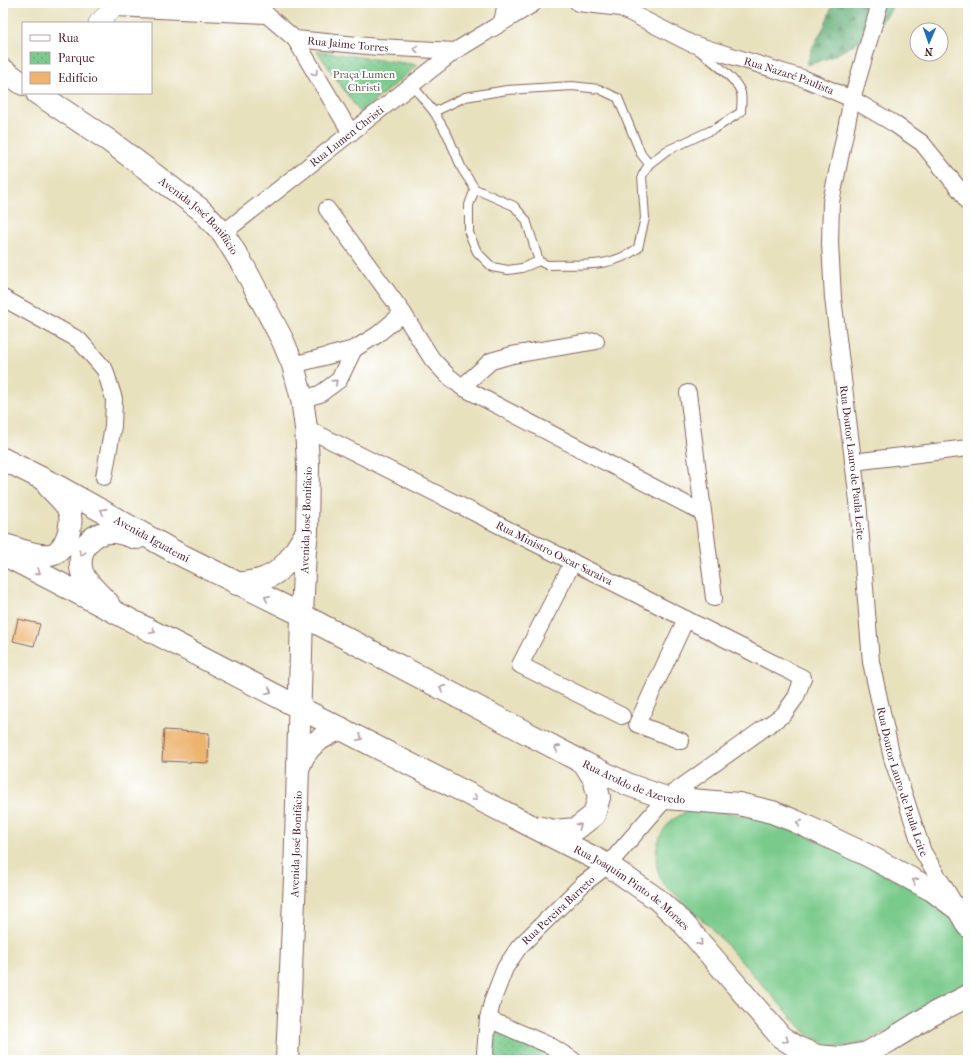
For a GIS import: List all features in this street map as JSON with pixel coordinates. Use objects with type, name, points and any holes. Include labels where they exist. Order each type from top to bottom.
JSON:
[{"type":"main road","name":"Avenida José Bonifácio","points":[[3,70],[22,82]]},
{"type":"main road","name":"Avenida José Bonifácio","points":[[39,94],[108,140],[200,209],[223,233],[244,267],[283,341],[293,365],[302,399],[306,428],[308,464],[308,532],[305,550],[302,615],[298,770],[287,1060]]},
{"type":"main road","name":"Avenida Iguatemi","points":[[3,459],[43,479],[237,584],[302,615]]},
{"type":"main road","points":[[3,545],[38,554],[52,555],[62,548],[71,526],[69,510],[43,479]]},
{"type":"main road","points":[[121,615],[101,596],[83,573],[80,558],[82,551],[88,542],[96,535],[112,532],[126,534],[178,553]]},
{"type":"main road","points":[[237,584],[262,580],[276,574],[287,563],[308,532]]},
{"type":"main road","points":[[3,554],[300,708]]},
{"type":"main road","name":"Rua Aroldo de Azevedo","points":[[302,615],[584,763],[629,785],[666,798],[739,804],[772,812],[867,855],[932,890],[964,918]]},
{"type":"main road","name":"Rua Joaquim Pinto de Moraes","points":[[300,708],[608,865],[657,899],[683,923],[781,1036],[798,1048],[817,1056],[841,1058],[867,1053],[931,1015],[968,996]]},
{"type":"main road","points":[[298,770],[305,754],[314,744],[341,728]]},
{"type":"main road","points":[[528,825],[554,831],[576,829],[594,815],[599,797],[594,779],[584,763]]},
{"type":"main road","points":[[931,1015],[959,1013],[968,1015]]},
{"type":"street","name":"Rua Jaime Torres","points":[[255,3],[296,40],[378,47],[455,51]]},
{"type":"street","points":[[502,22],[506,3]]},
{"type":"street","name":"Rua Lumen Christi","points":[[223,233],[455,51],[536,3]]},
{"type":"street","name":"Rua Nazaré Paulista","points":[[578,3],[621,8],[690,44],[805,79],[852,99],[893,123],[922,143],[968,203]]},
{"type":"street","name":"Rua Doutor Lauro de Paula Leite","points":[[880,3],[852,99],[831,202],[830,242],[833,298],[858,501],[871,662],[892,758],[923,852],[964,918]]},
{"type":"street","points":[[99,22],[117,6],[267,15]]},
{"type":"street","points":[[296,40],[351,132]]},
{"type":"street","points":[[327,209],[403,313],[432,359],[447,375],[462,387],[704,513]]},
{"type":"street","points":[[3,298],[79,340],[104,370],[114,399],[113,426],[104,477]]},
{"type":"street","points":[[293,365],[354,349],[377,336],[403,313]]},
{"type":"street","points":[[462,387],[491,361],[512,355],[596,341]]},
{"type":"street","points":[[302,399],[320,394],[339,380],[354,349]]},
{"type":"street","points":[[688,393],[714,598]]},
{"type":"street","name":"Rua Ministro Oscar Saraiva","points":[[306,428],[803,678]]},
{"type":"street","points":[[853,462],[968,448]]},
{"type":"street","points":[[573,562],[520,666],[622,716]]},
{"type":"street","points":[[681,741],[637,724],[686,619]]},
{"type":"street","name":"Rua Pereira Barreto","points":[[486,1060],[485,1052],[488,1019],[493,999],[505,968],[519,947],[583,884],[608,865],[666,798],[784,714],[796,697],[803,678]]},
{"type":"street","points":[[488,1019],[551,1046],[573,1060]]},
{"type":"lane","points":[[412,85],[434,112],[448,136],[462,169],[475,189],[514,206],[526,220],[539,261],[547,265],[605,264],[627,256],[638,248],[645,218],[642,176],[649,164],[666,151],[716,128],[741,112],[742,100],[740,90],[726,72],[690,44]]},
{"type":"lane","points":[[434,112],[464,97],[507,90],[572,86],[599,89],[618,98],[637,146],[649,164]]},
{"type":"lane","points":[[475,189],[469,205],[469,233],[477,252],[492,267],[508,270],[522,268],[539,261]]},
{"type":"green space","points":[[833,3],[894,3],[884,19],[858,41],[831,57],[807,65],[812,48],[825,25]]},
{"type":"green space","name":"Praça Lumen Christi","points":[[317,51],[418,65],[360,113]]},
{"type":"green space","points":[[708,809],[782,823],[941,903],[960,923],[968,939],[968,989],[863,1043],[842,1047],[831,1046],[812,1038],[710,927],[666,887],[660,878],[656,858],[657,847],[665,828],[672,820],[689,810]]},
{"type":"green space","points":[[497,1030],[562,1060],[493,1060]]},
{"type":"building","points":[[18,619],[40,624],[34,646],[13,641]]},
{"type":"building","points":[[164,730],[209,733],[208,763],[162,761]]}]
